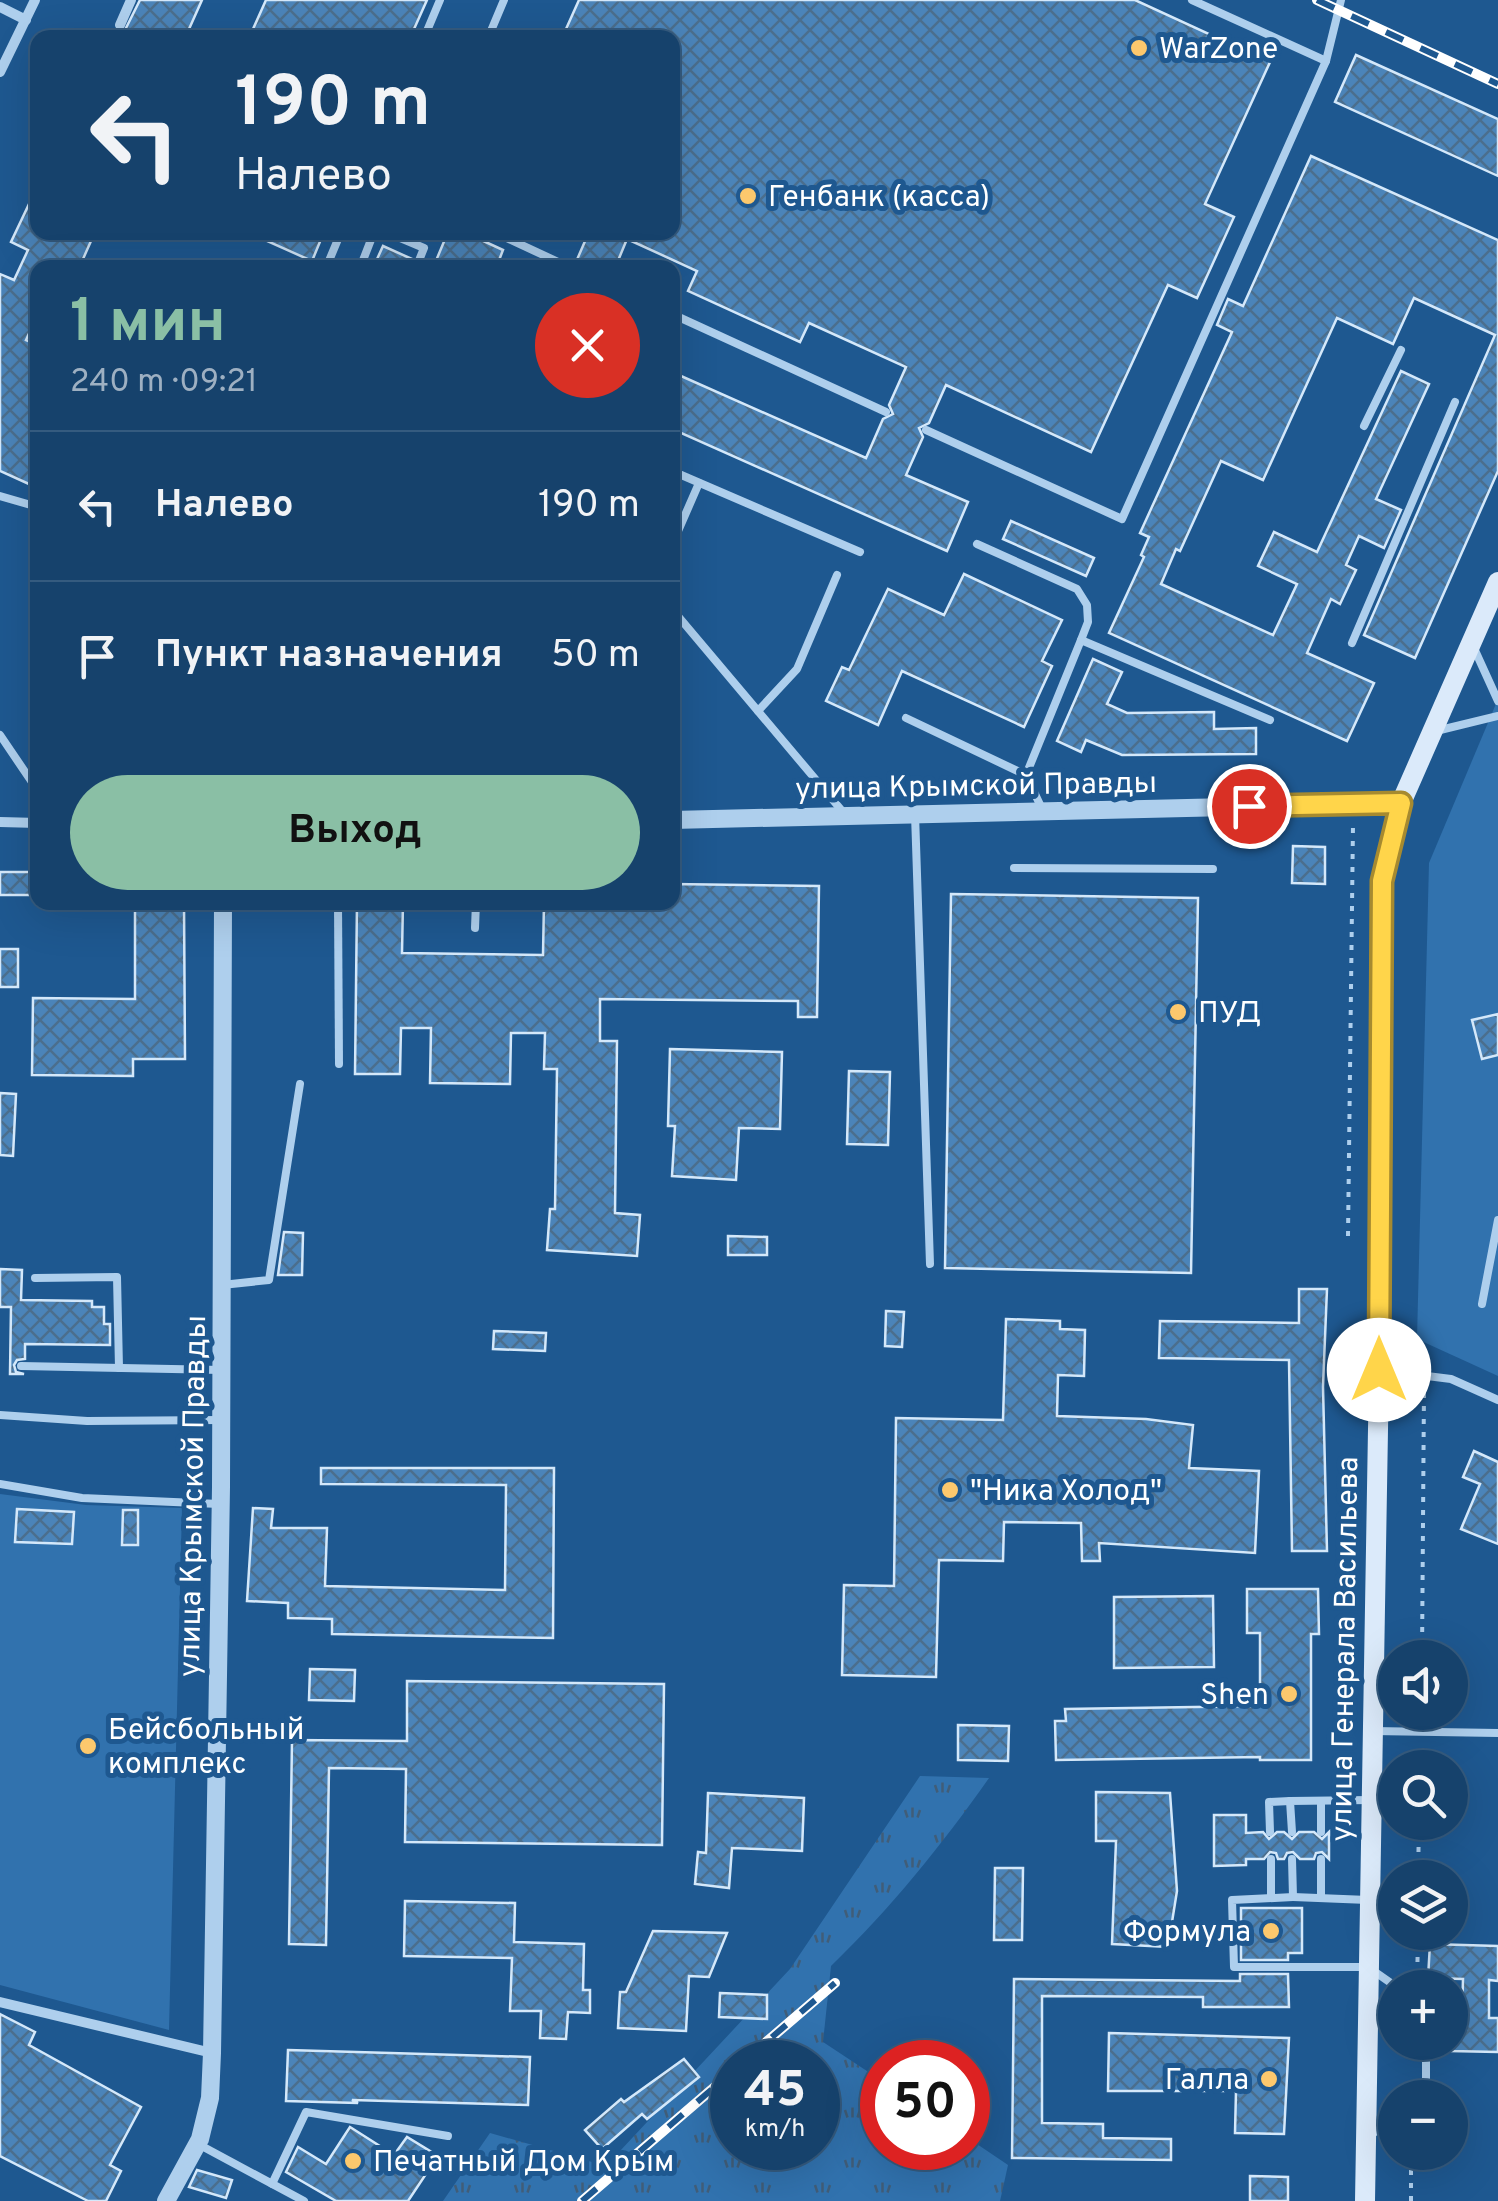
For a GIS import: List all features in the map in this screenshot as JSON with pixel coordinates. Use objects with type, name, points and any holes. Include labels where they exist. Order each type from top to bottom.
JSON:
[{"type":"main road","name":"улица Генерала Васильева","points":[[1365,2201],[1379,1370],[1382,881],[1401,803],[1498,582]]},
{"type":"street","points":[[0,72],[35,0]]},
{"type":"street","points":[[120,25],[131,0]]},
{"type":"street","points":[[0,8],[26,20]]},
{"type":"street","name":"улица Крымской Правды","points":[[680,820],[1401,803]]},
{"type":"street","points":[[0,822],[30,823]]},
{"type":"street","name":"улица Крымской Правды","points":[[166,2201],[198,2144],[210,2098],[212,2053],[222,1420],[222,910]]},
{"type":"street","points":[[0,2002],[212,2053]]},
{"type":"lane","points":[[427,30],[440,0]]},
{"type":"lane","points":[[491,30],[504,0]]},
{"type":"lane","points":[[1192,0],[1326,62]]},
{"type":"lane","points":[[926,430],[1122,520],[1326,62],[1341,0]]},
{"type":"lane","points":[[405,240],[424,248],[419,260]]},
{"type":"lane","points":[[511,240],[553,260]]},
{"type":"lane","points":[[680,318],[886,412]]},
{"type":"lane","points":[[1364,426],[1401,350]]},
{"type":"lane","points":[[1352,643],[1456,402]]},
{"type":"lane","points":[[680,475],[860,552]]},
{"type":"lane","points":[[680,527],[699,483]]},
{"type":"lane","points":[[0,496],[30,505]]},
{"type":"lane","points":[[977,544],[1077,589],[1087,605],[1088,622],[1026,776]]},
{"type":"lane","points":[[758,710],[797,669],[838,575]]},
{"type":"lane","points":[[680,618],[846,816]]},
{"type":"lane","points":[[1081,640],[1270,720]]},
{"type":"lane","points":[[1471,643],[1498,701]]},
{"type":"lane","points":[[1436,731],[1498,716]]},
{"type":"lane","points":[[906,718],[1026,776],[1043,811]]},
{"type":"lane","points":[[0,735],[30,779]]},
{"type":"lane","points":[[915,814],[930,1264]]},
{"type":"lane","points":[[1014,868],[1213,869]]},
{"type":"lane","points":[[338,910],[339,1064]]},
{"type":"lane","points":[[476,910],[476,928]]},
{"type":"lane","points":[[222,1285],[269,1280],[300,1084]]},
{"type":"lane","points":[[1482,1304],[1498,1220]]},
{"type":"lane","points":[[35,1278],[116,1277],[118,1368]]},
{"type":"lane","points":[[21,1366],[222,1370]]},
{"type":"lane","points":[[1379,1370],[1451,1379],[1498,1400]]},
{"type":"lane","points":[[0,1415],[86,1421],[222,1420]]},
{"type":"lane","points":[[0,1484],[82,1498],[221,1504]]},
{"type":"lane","points":[[1373,1732],[1498,1734]]},
{"type":"lane","points":[[1321,1800],[1321,1832]]},
{"type":"lane","points":[[1270,1832],[1269,1802],[1371,1800]]},
{"type":"lane","points":[[1290,1802],[1292,1832]]},
{"type":"lane","points":[[1271,1859],[1272,1898]]},
{"type":"lane","points":[[1292,1859],[1292,1898]]},
{"type":"lane","points":[[1320,1859],[1321,1898]]},
{"type":"lane","points":[[1370,1900],[1232,1900],[1234,1967],[1368,1967],[1378,1974]]},
{"type":"lane","points":[[272,2184],[306,2112],[448,2136]]},
{"type":"lane","points":[[1366,2138],[1378,2130]]},
{"type":"lane","points":[[198,2144],[304,2201]]},
{"type":"lane","points":[[280,2201],[285,2191]]},
{"type":"path","points":[[1348,1236],[1351,840],[1356,804]]},
{"type":"path","points":[[1422,1640],[1424,1386]]},
{"type":"path","points":[[1410,2201],[1411,2170]]},
{"type":"green space","points":[[1498,699],[1498,1376],[1417,1339],[1429,863]]},
{"type":"green space","name":"Бейсбольный комплекс","points":[[0,1494],[86,1505],[182,1508],[169,2030],[0,1985]]},
{"type":"green space","points":[[920,1776],[989,1778],[914,1876],[831,1966],[823,2040],[724,2040],[790,1969]]},
{"type":"green space","points":[[840,2053],[860,2066],[860,2170],[990,2170],[990,2153],[1008,2165],[1000,2201],[443,2201],[490,2133],[606,2166],[710,2055],[710,2170],[840,2170]]},
{"type":"building","points":[[140,0],[202,0],[189,30],[125,30]]},
{"type":"building","points":[[266,0],[427,0],[414,30],[253,30]]},
{"type":"building","points":[[579,0],[1135,0],[1270,62],[1205,204],[1234,217],[1197,298],[1168,285],[1091,452],[946,385],[929,423],[919,428],[923,437],[906,475],[968,502],[947,551],[680,433],[680,376],[866,458],[883,419],[893,414],[889,405],[906,367],[809,323],[800,342],[688,291],[697,271],[629,240],[680,240],[680,30],[566,30]]},
{"type":"building","points":[[1356,55],[1498,119],[1498,176],[1335,102]]},
{"type":"building","points":[[1311,156],[1498,240],[1498,471],[1415,658],[1364,635],[1495,335],[1414,298],[1393,344],[1337,318],[1263,480],[1221,461],[1161,584],[1273,635],[1297,584],[1258,566],[1274,532],[1317,552],[1401,371],[1429,384],[1376,499],[1401,510],[1384,548],[1359,536],[1346,565],[1356,570],[1340,604],[1331,599],[1307,653],[1374,683],[1347,741],[1109,633],[1144,557],[1141,555],[1149,537],[1140,533],[1232,332],[1217,325],[1228,299],[1243,306]]},
{"type":"building","points":[[30,202],[30,240],[91,240],[83,260],[30,260],[30,331],[26,340],[30,342],[29,484],[0,471],[0,274],[14,280],[28,250],[11,242]]},
{"type":"building","points":[[265,240],[321,240],[310,260]]},
{"type":"building","points":[[445,240],[481,240],[503,250],[499,260],[436,260]]},
{"type":"building","points":[[586,240],[627,240],[618,260],[577,260]]},
{"type":"building","points":[[383,246],[412,259],[412,260],[377,260]]},
{"type":"building","points":[[1011,521],[1094,558],[1086,576],[1003,539]]},
{"type":"building","points":[[964,574],[1062,620],[1042,661],[1052,666],[1024,727],[902,671],[878,725],[826,701],[842,667],[849,670],[888,589],[944,615]]},
{"type":"building","points":[[1093,659],[1122,672],[1107,704],[1127,713],[1214,712],[1214,729],[1256,728],[1256,754],[1122,755],[1086,740],[1081,752],[1057,741]]},
{"type":"building","points":[[1293,846],[1325,847],[1325,884],[1292,883]]},
{"type":"building","points":[[0,872],[30,872],[30,895],[0,895]]},
{"type":"building","points":[[680,884],[819,886],[817,1017],[798,1017],[798,1001],[600,999],[600,1041],[617,1041],[615,1213],[640,1215],[637,1256],[547,1250],[550,1209],[555,1209],[557,1069],[544,1069],[545,1033],[511,1033],[510,1084],[430,1083],[431,1028],[401,1028],[400,1074],[355,1074],[357,910],[403,910],[402,953],[543,955],[544,910],[680,910]]},
{"type":"building","points":[[951,894],[1198,898],[1191,1273],[945,1268]]},
{"type":"building","points":[[135,910],[184,910],[185,1059],[133,1059],[133,1076],[32,1075],[33,998],[135,999]]},
{"type":"building","points":[[0,949],[18,949],[18,987],[0,987]]},
{"type":"building","points":[[1498,1014],[1498,1055],[1482,1059],[1472,1020]]},
{"type":"building","points":[[670,1049],[782,1052],[780,1129],[739,1128],[736,1180],[672,1176],[675,1126],[668,1126]]},
{"type":"building","points":[[849,1071],[890,1072],[888,1145],[847,1144]]},
{"type":"building","points":[[0,1093],[16,1094],[13,1156],[0,1155]]},
{"type":"building","points":[[284,1232],[303,1233],[302,1275],[278,1275]]},
{"type":"building","points":[[728,1236],[767,1237],[767,1255],[728,1255]]},
{"type":"building","points":[[0,1269],[22,1270],[21,1300],[92,1301],[92,1307],[104,1307],[104,1324],[110,1324],[110,1345],[25,1344],[25,1359],[14,1365],[16,1372],[24,1374],[10,1374],[11,1307],[0,1307]]},
{"type":"building","points":[[1299,1289],[1327,1289],[1323,1387],[1327,1551],[1292,1551],[1289,1360],[1159,1358],[1160,1321],[1299,1323]]},
{"type":"building","points":[[886,1311],[904,1312],[902,1347],[885,1346]]},
{"type":"building","points":[[1006,1319],[1060,1321],[1060,1329],[1085,1330],[1084,1376],[1058,1375],[1057,1416],[1193,1425],[1189,1468],[1259,1471],[1255,1553],[1099,1543],[1100,1561],[1082,1561],[1081,1523],[1004,1522],[1003,1561],[939,1560],[936,1677],[842,1675],[844,1585],[894,1586],[896,1418],[1003,1420]]},
{"type":"building","points":[[494,1331],[546,1333],[545,1351],[493,1349]]},
{"type":"building","points":[[1474,1451],[1498,1462],[1498,1544],[1461,1529],[1480,1484],[1463,1477]]},
{"type":"building","points":[[321,1468],[554,1468],[553,1638],[332,1634],[332,1619],[288,1618],[288,1603],[247,1601],[253,1508],[273,1509],[271,1528],[327,1528],[325,1586],[505,1590],[506,1485],[321,1484]]},
{"type":"building","points":[[17,1509],[74,1512],[72,1544],[15,1542]]},
{"type":"building","points":[[123,1510],[138,1510],[138,1545],[122,1545]]},
{"type":"building","points":[[1247,1589],[1318,1589],[1319,1634],[1311,1634],[1311,1760],[1056,1760],[1055,1721],[1066,1721],[1065,1709],[1260,1706],[1260,1633],[1247,1633]]},
{"type":"building","points":[[1213,1596],[1214,1667],[1114,1668],[1114,1597]]},
{"type":"building","points":[[310,1669],[355,1670],[354,1701],[309,1700]]},
{"type":"building","points":[[407,1681],[664,1684],[662,1845],[405,1842],[406,1769],[329,1768],[326,1945],[289,1944],[292,1740],[407,1741]]},
{"type":"building","points":[[958,1725],[1009,1726],[1008,1761],[958,1760]]},
{"type":"building","points":[[1096,1792],[1170,1793],[1177,1891],[1168,1947],[1112,1944],[1116,1841],[1096,1841]]},
{"type":"building","points":[[708,1793],[804,1798],[802,1851],[732,1848],[729,1888],[695,1884],[698,1852],[706,1853]]},
{"type":"building","points":[[1214,1815],[1246,1815],[1246,1833],[1263,1832],[1269,1839],[1277,1832],[1292,1839],[1299,1832],[1314,1832],[1322,1839],[1329,1832],[1329,1859],[1322,1852],[1316,1853],[1314,1859],[1300,1859],[1293,1852],[1278,1859],[1276,1853],[1270,1852],[1264,1859],[1246,1859],[1246,1865],[1214,1866]]},
{"type":"building","points":[[995,1868],[1023,1868],[1022,1940],[994,1940]]},
{"type":"building","points":[[405,1901],[515,1903],[514,1942],[584,1944],[583,1990],[590,1990],[590,2013],[568,2012],[566,2039],[540,2038],[541,2011],[510,2011],[512,1958],[404,1956]]},
{"type":"building","name":"Формула","points":[[1241,1908],[1302,1908],[1302,1953],[1288,1953],[1288,1960],[1241,1960]]},
{"type":"building","points":[[653,1931],[727,1933],[709,1977],[689,1976],[686,2031],[618,2028],[620,1992],[626,1992]]},
{"type":"building","points":[[1498,1946],[1498,1981],[1489,1980],[1489,2018],[1498,2018],[1498,2052],[1468,2051],[1468,1970],[1428,1970],[1430,1950]]},
{"type":"building","points":[[1240,1974],[1288,1974],[1289,2007],[1203,2007],[1203,1997],[1042,1996],[1042,2123],[1103,2124],[1103,2138],[1171,2139],[1171,2160],[1012,2158],[1014,1979],[1240,1981]]},
{"type":"building","points":[[720,1993],[767,1995],[767,2019],[719,2017]]},
{"type":"building","points":[[0,2014],[35,2032],[29,2045],[141,2107],[110,2165],[121,2171],[106,2201],[88,2201],[0,2156]]},
{"type":"building","points":[[1109,2033],[1289,2038],[1284,2134],[1235,2133],[1236,2091],[1108,2091]]},
{"type":"building","points":[[288,2050],[530,2057],[528,2105],[286,2101]]},
{"type":"building","points":[[684,2059],[699,2077],[647,2119],[642,2114],[602,2149],[585,2130],[621,2099],[624,2102]]},
{"type":"building","points":[[350,2127],[394,2155],[407,2137],[438,2156],[408,2201],[336,2201],[286,2172],[298,2147],[326,2164]]},
{"type":"building","points":[[197,2170],[232,2180],[226,2198],[189,2187]]},
{"type":"building","points":[[1250,2176],[1288,2177],[1288,2201],[1250,2201]]},
{"type":"railway","points":[[1317,0],[1498,84]]},
{"type":"railway","points":[[769,2040],[835,1983]]},
{"type":"railway","points":[[582,2201],[710,2091]]},
{"type":"place","name":"WarZone","points":[[1139,48]]},
{"type":"place","name":"Генбанк (касса)","points":[[748,196]]},
{"type":"place","name":"ПУД","points":[[1178,1012]]},
{"type":"place","name":"\"Ника Холод\"","points":[[950,1490]]},
{"type":"place","name":"Shen","points":[[1289,1694]]},
{"type":"place","name":"Бейсбольный комплекс","points":[[88,1746]]},
{"type":"place","name":"Формула","points":[[1271,1931]]},
{"type":"place","name":"Галла","points":[[1269,2079]]},
{"type":"place","name":"Печатный Дом Крым","points":[[353,2161]]},
{"type":"route","points":[[1249,806],[1401,803],[1382,881],[1379,1370]]}]
